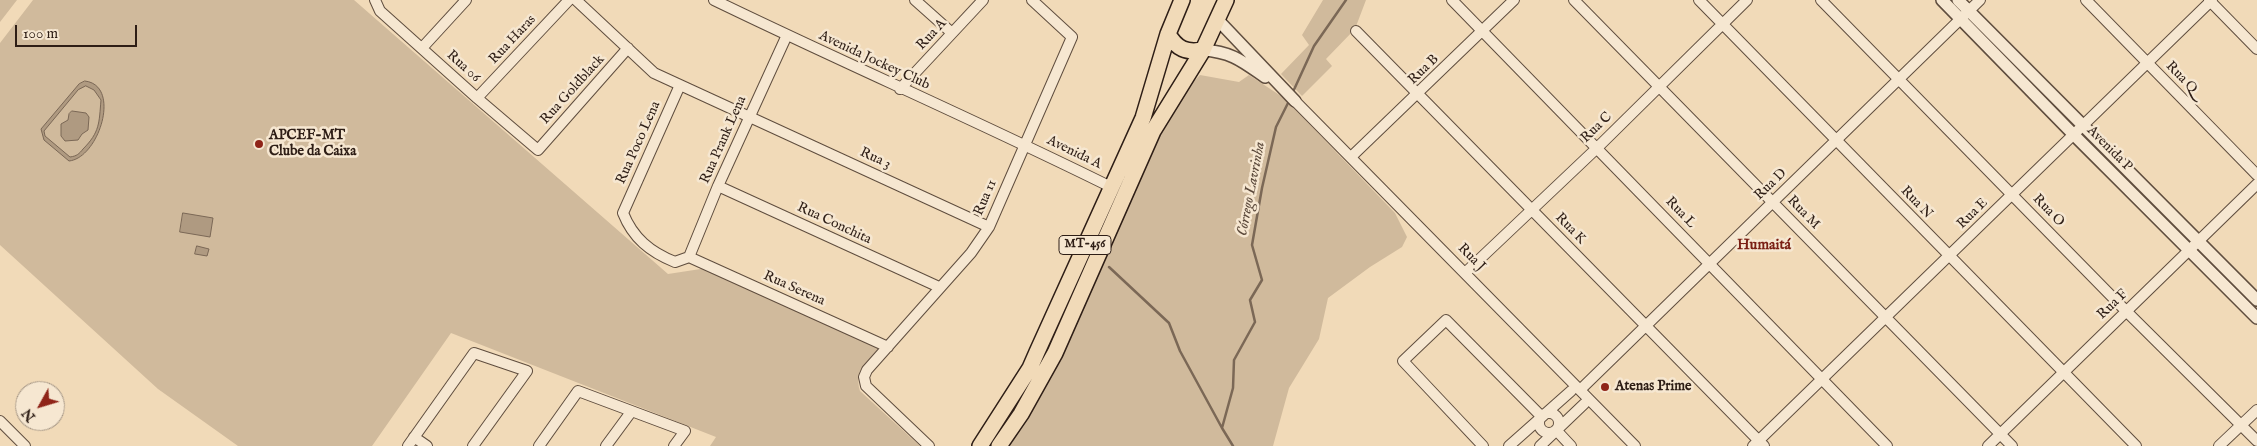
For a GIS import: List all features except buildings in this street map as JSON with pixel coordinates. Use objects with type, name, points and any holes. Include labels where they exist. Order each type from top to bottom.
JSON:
[{"type":"main road","name":"MT-456","points":[[998,446],[1021,414],[1055,353],[1153,131],[1203,50],[1226,0]]},
{"type":"main road","name":"MT-456","points":[[980,446],[1030,368],[1143,118],[1178,3]]},
{"type":"main road","points":[[1168,34],[1182,50],[1192,52],[1203,50]]},
{"type":"street","name":"Rua 06","points":[[375,0],[380,11],[538,150]]},
{"type":"street","points":[[422,48],[466,0]]},
{"type":"street","name":"Rua Haras","points":[[477,98],[569,0]]},
{"type":"street","name":"Rua 3","points":[[576,0],[654,73],[988,227]]},
{"type":"street","name":"Avenida Jockey Club","points":[[714,0],[1024,144]]},
{"type":"street","points":[[915,0],[952,33]]},
{"type":"street","name":"Rua A","points":[[900,88],[984,0]]},
{"type":"street","name":"Rua 11","points":[[929,446],[866,386],[864,377],[867,370],[971,253],[988,227],[1072,37],[1032,0]]},
{"type":"street","name":"Rua L","points":[[1452,0],[1887,446]]},
{"type":"street","name":"Rua B","points":[[1351,158],[1514,0]]},
{"type":"street","name":"Rua M","points":[[1574,0],[2012,446]]},
{"type":"street","name":"Rua N","points":[[1699,0],[2062,373],[2136,446]]},
{"type":"street","name":"Rua C","points":[[1465,273],[1597,148],[1747,0]]},
{"type":"street","name":"Rua O","points":[[1821,0],[2126,311],[2257,441]]},
{"type":"street","name":"Avenida P","points":[[1942,0],[1964,15],[2083,126],[2194,246],[2257,318]]},
{"type":"street","name":"Avenida P","points":[[1958,0],[1964,15],[2074,135],[2194,246],[2257,300]]},
{"type":"street","name":"Rua D","points":[[1509,446],[1541,416],[1576,390],[1646,326],[1980,0]]},
{"type":"street","name":"Rua Q","points":[[2086,0],[2257,175]]},
{"type":"street","points":[[2211,0],[2257,49]]},
{"type":"street","name":"Rua E","points":[[1758,444],[2211,0]]},
{"type":"street","name":"Rua J","points":[[1217,19],[1285,92],[1465,273],[1576,390],[1635,446]]},
{"type":"street","name":"Rua K","points":[[1356,31],[1646,326],[1758,444]]},
{"type":"street","name":"Rua Prank Lena","points":[[689,257],[718,186],[787,35]]},
{"type":"street","name":"Rua Goldblack","points":[[538,150],[628,48]]},
{"type":"street","name":"Rua J","points":[[1203,50],[1222,51],[1236,57],[1285,92]]},
{"type":"street","name":"Rua Poco Lena","points":[[680,85],[623,213],[629,227],[656,254],[675,262],[689,257]]},
{"type":"street","name":"Avenida A","points":[[1024,144],[1111,187]]},
{"type":"street","name":"Rua F","points":[[1988,446],[2257,184]]},
{"type":"street","name":"Rua Conchita","points":[[718,186],[939,287]]},
{"type":"street","name":"Rua Serena","points":[[689,257],[888,347]]},
{"type":"street","points":[[1483,446],[1404,361],[1446,320],[1541,416]]},
{"type":"street","points":[[408,446],[474,352],[526,371],[473,446]]},
{"type":"street","points":[[539,446],[578,391],[685,431],[674,446]]},
{"type":"street","points":[[1540,446],[1584,404]]},
{"type":"street","points":[[2219,446],[2257,410]]},
{"type":"street","points":[[606,446],[631,412]]},
{"type":"street","points":[[1547,413],[1556,416],[1559,425],[1556,430],[1550,433],[1540,429],[1538,422],[1541,416],[1547,413]]},
{"type":"street","points":[[0,421],[25,446]]},
{"type":"street","points":[[1556,430],[1571,446]]},
{"type":"street","points":[[414,437],[427,446]]},
{"type":"shaded area","points":[[0,0],[17,0],[0,22]]},
{"type":"shaded area","name":"APCEF-MT Clube da Caixa","points":[[33,0],[354,0],[668,274],[707,268],[879,349],[866,363],[860,373],[860,391],[920,446],[710,446],[716,437],[451,333],[372,446],[238,446],[158,389],[0,245],[0,43]]},
{"type":"shaded area","points":[[1323,0],[1366,0],[1355,29],[1326,59],[1332,66],[1302,96],[1281,74],[1309,45],[1302,35]]},
{"type":"shaded area","points":[[1200,75],[1239,82],[1249,75],[1284,98],[1395,213],[1407,237],[1402,247],[1370,267],[1328,298],[1319,339],[1289,388],[1273,446],[1004,446],[1056,364],[1160,135],[1188,87]]},
{"type":"shaded area","points":[[85,81],[96,85],[102,95],[104,107],[97,135],[89,148],[80,157],[69,161],[44,140],[41,129],[79,84]],"holes":[[[86,86],[94,90],[101,100],[98,127],[89,143],[76,155],[70,157],[45,136],[44,131],[78,90]]]},
{"type":"shaded area","points":[[72,111],[86,113],[89,117],[88,130],[78,140],[65,141],[61,136],[61,124],[68,120],[69,114]]},
{"type":"shaded area","points":[[183,213],[213,218],[210,237],[180,232]]},
{"type":"shaded area","points":[[197,246],[209,249],[207,256],[195,254]]},
{"type":"waterway","name":"Córrego Lavrinha","points":[[1292,94],[1314,46],[1346,0]]},
{"type":"waterway","name":"Córrego Lavrinha","points":[[1233,446],[1222,428],[1233,388],[1234,360],[1255,322],[1250,300],[1262,280],[1252,245],[1262,188],[1276,127],[1289,101]]},
{"type":"waterway","points":[[1109,267],[1169,323],[1180,351],[1222,428]]},
{"type":"place","name":"APCEF-MT Clube da Caixa","points":[[259,144]]},
{"type":"place","name":"Atenas Prime","points":[[1605,387]]},
{"type":"district","name":"Humaitá","points":[[1764,246]]}]
